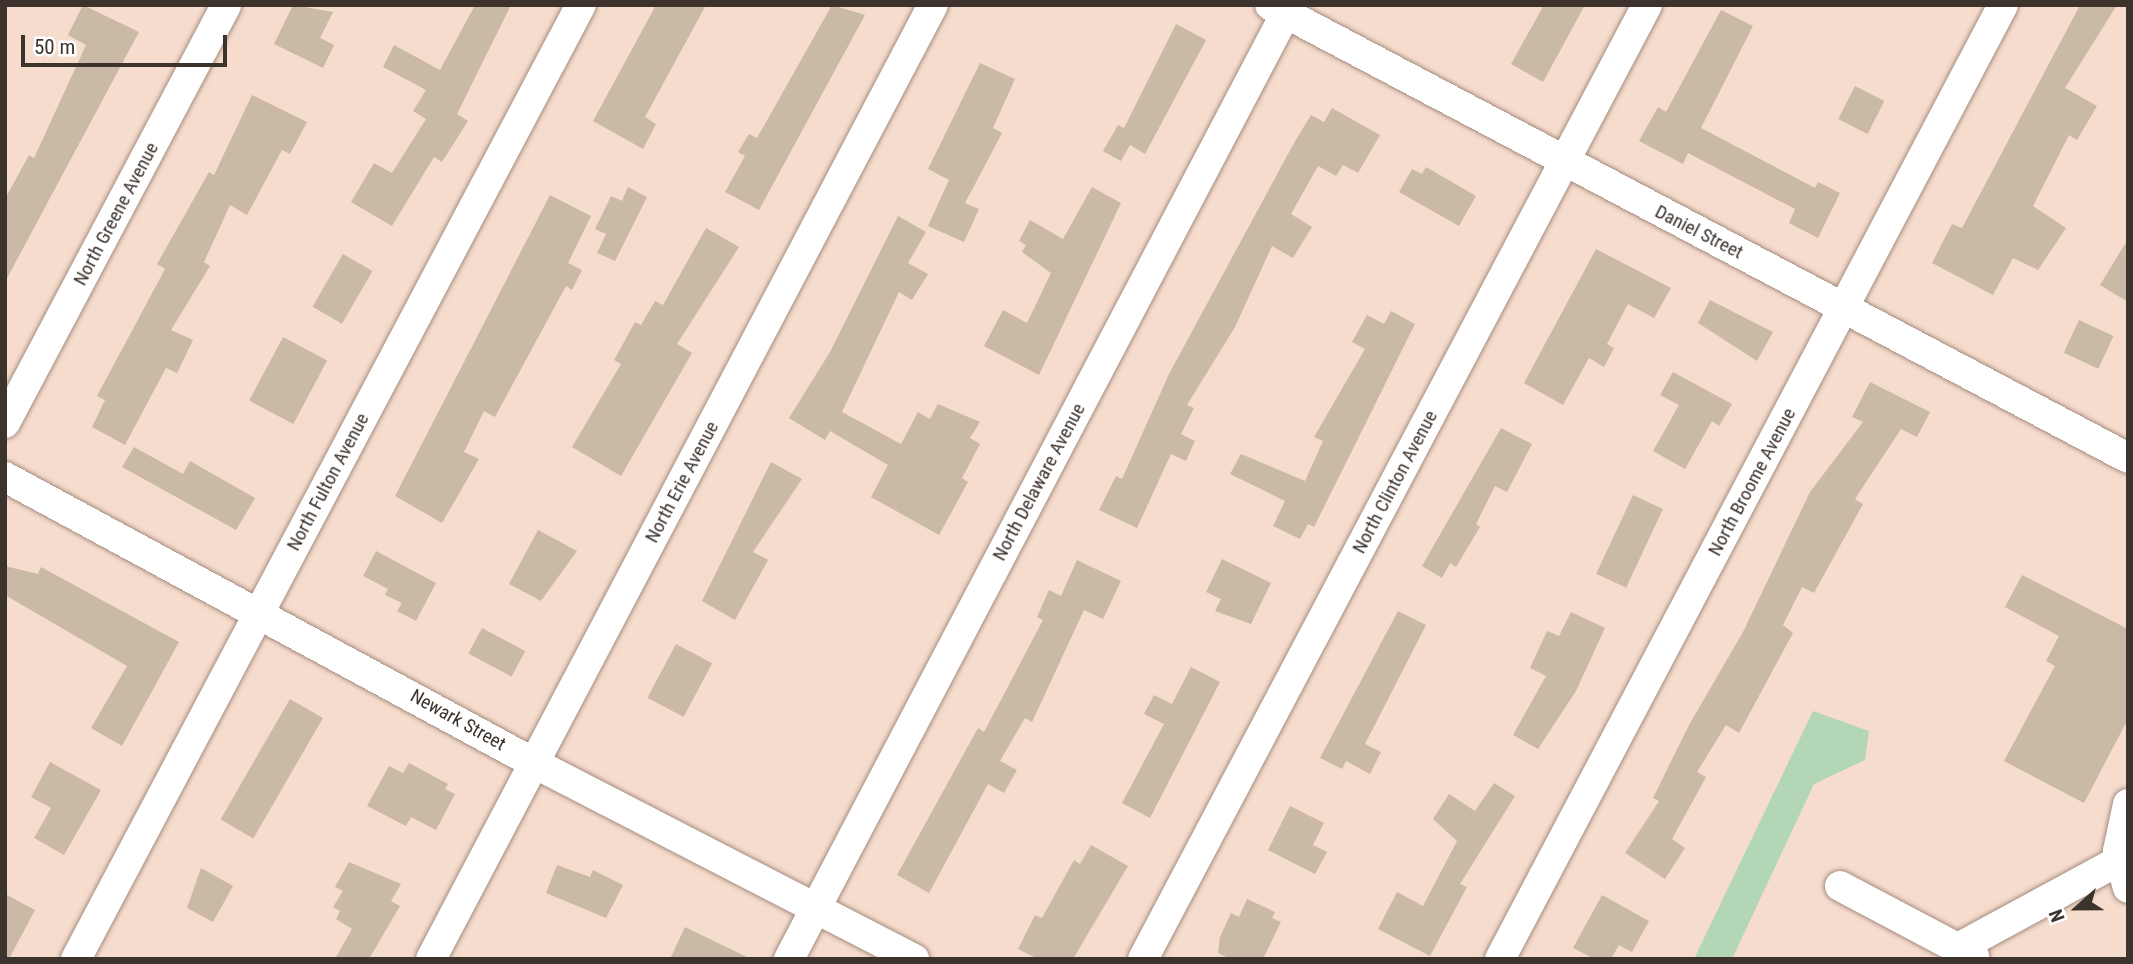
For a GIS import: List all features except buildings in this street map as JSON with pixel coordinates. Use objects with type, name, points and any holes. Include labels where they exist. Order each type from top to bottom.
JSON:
[{"type":"street","name":"North Greene Avenue","points":[[5,423],[226,5]]},
{"type":"street","name":"North Fulton Avenue","points":[[76,959],[581,5]]},
{"type":"street","name":"North Erie Avenue","points":[[431,959],[933,5]]},
{"type":"street","name":"North Clinton Avenue","points":[[1143,959],[1647,5]]},
{"type":"street","name":"North Broome Avenue","points":[[1500,959],[2003,5]]},
{"type":"street","name":"Daniel Street","points":[[1282,8],[1564,163],[1845,306],[2126,454]]},
{"type":"street","name":"North Delaware Avenue","points":[[789,959],[1282,8]]},
{"type":"street","name":"Newark Street","points":[[5,477],[260,610],[534,763],[914,959]]},
{"type":"street","points":[[1840,886],[1969,953],[2124,874],[2128,804]]},
{"type":"green space","points":[[1813,711],[1869,731],[1865,760],[1814,784],[1732,959],[1694,959]]}]
